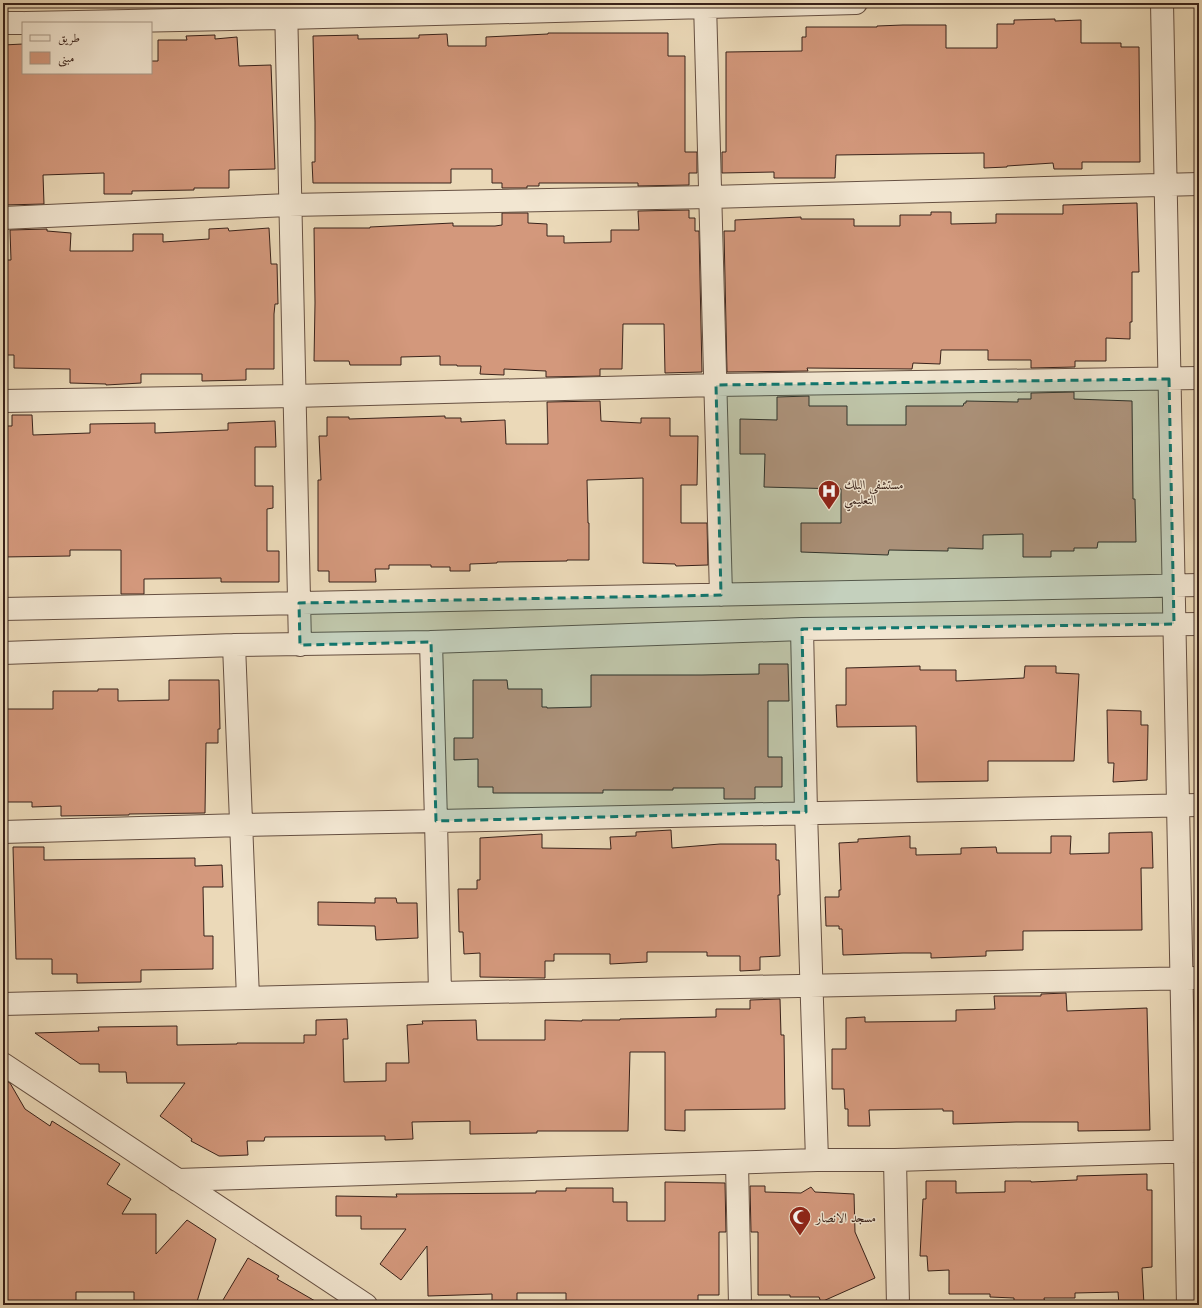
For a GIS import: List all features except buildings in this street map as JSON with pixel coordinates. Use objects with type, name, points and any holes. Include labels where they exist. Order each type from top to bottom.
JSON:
[{"type":"street","points":[[46,22],[286,11],[856,3]]},
{"type":"street","points":[[1162,3],[1174,624],[1189,805],[1192,1151],[1188,1305]]},
{"type":"street","points":[[705,5],[721,594]]},
{"type":"street","points":[[286,11],[289,205],[300,645]]},
{"type":"street","points":[[3,23],[22,23]]},
{"type":"street","points":[[3,218],[289,205],[710,197],[1199,184]]},
{"type":"street","points":[[3,401],[294,396],[716,385],[1199,378]]},
{"type":"street","points":[[3,609],[299,602],[1199,586]]},
{"type":"street","points":[[3,653],[431,642],[802,629],[1199,624]]},
{"type":"street","points":[[802,629],[817,1160]]},
{"type":"street","points":[[431,642],[440,993]]},
{"type":"street","points":[[234,646],[248,998]]},
{"type":"street","points":[[3,832],[806,812],[1189,805]]},
{"type":"street","points":[[3,1004],[440,993],[1190,978]]},
{"type":"street","points":[[3,1064],[366,1305]]},
{"type":"street","points":[[177,1180],[817,1160],[895,1160],[1192,1151]]},
{"type":"street","points":[[895,1160],[898,1305]]},
{"type":"street","points":[[737,1163],[740,1305]]},
{"type":"highlighted area","points":[[1169,379],[1174,624],[802,629],[806,812],[436,821],[431,642],[300,645],[299,603],[721,595],[716,385]]},
{"type":"place","name":"مستشفى البلك التعليمي","points":[[829,510]]},
{"type":"place","name":"مسجد الانصار","points":[[800,1236]]}]
